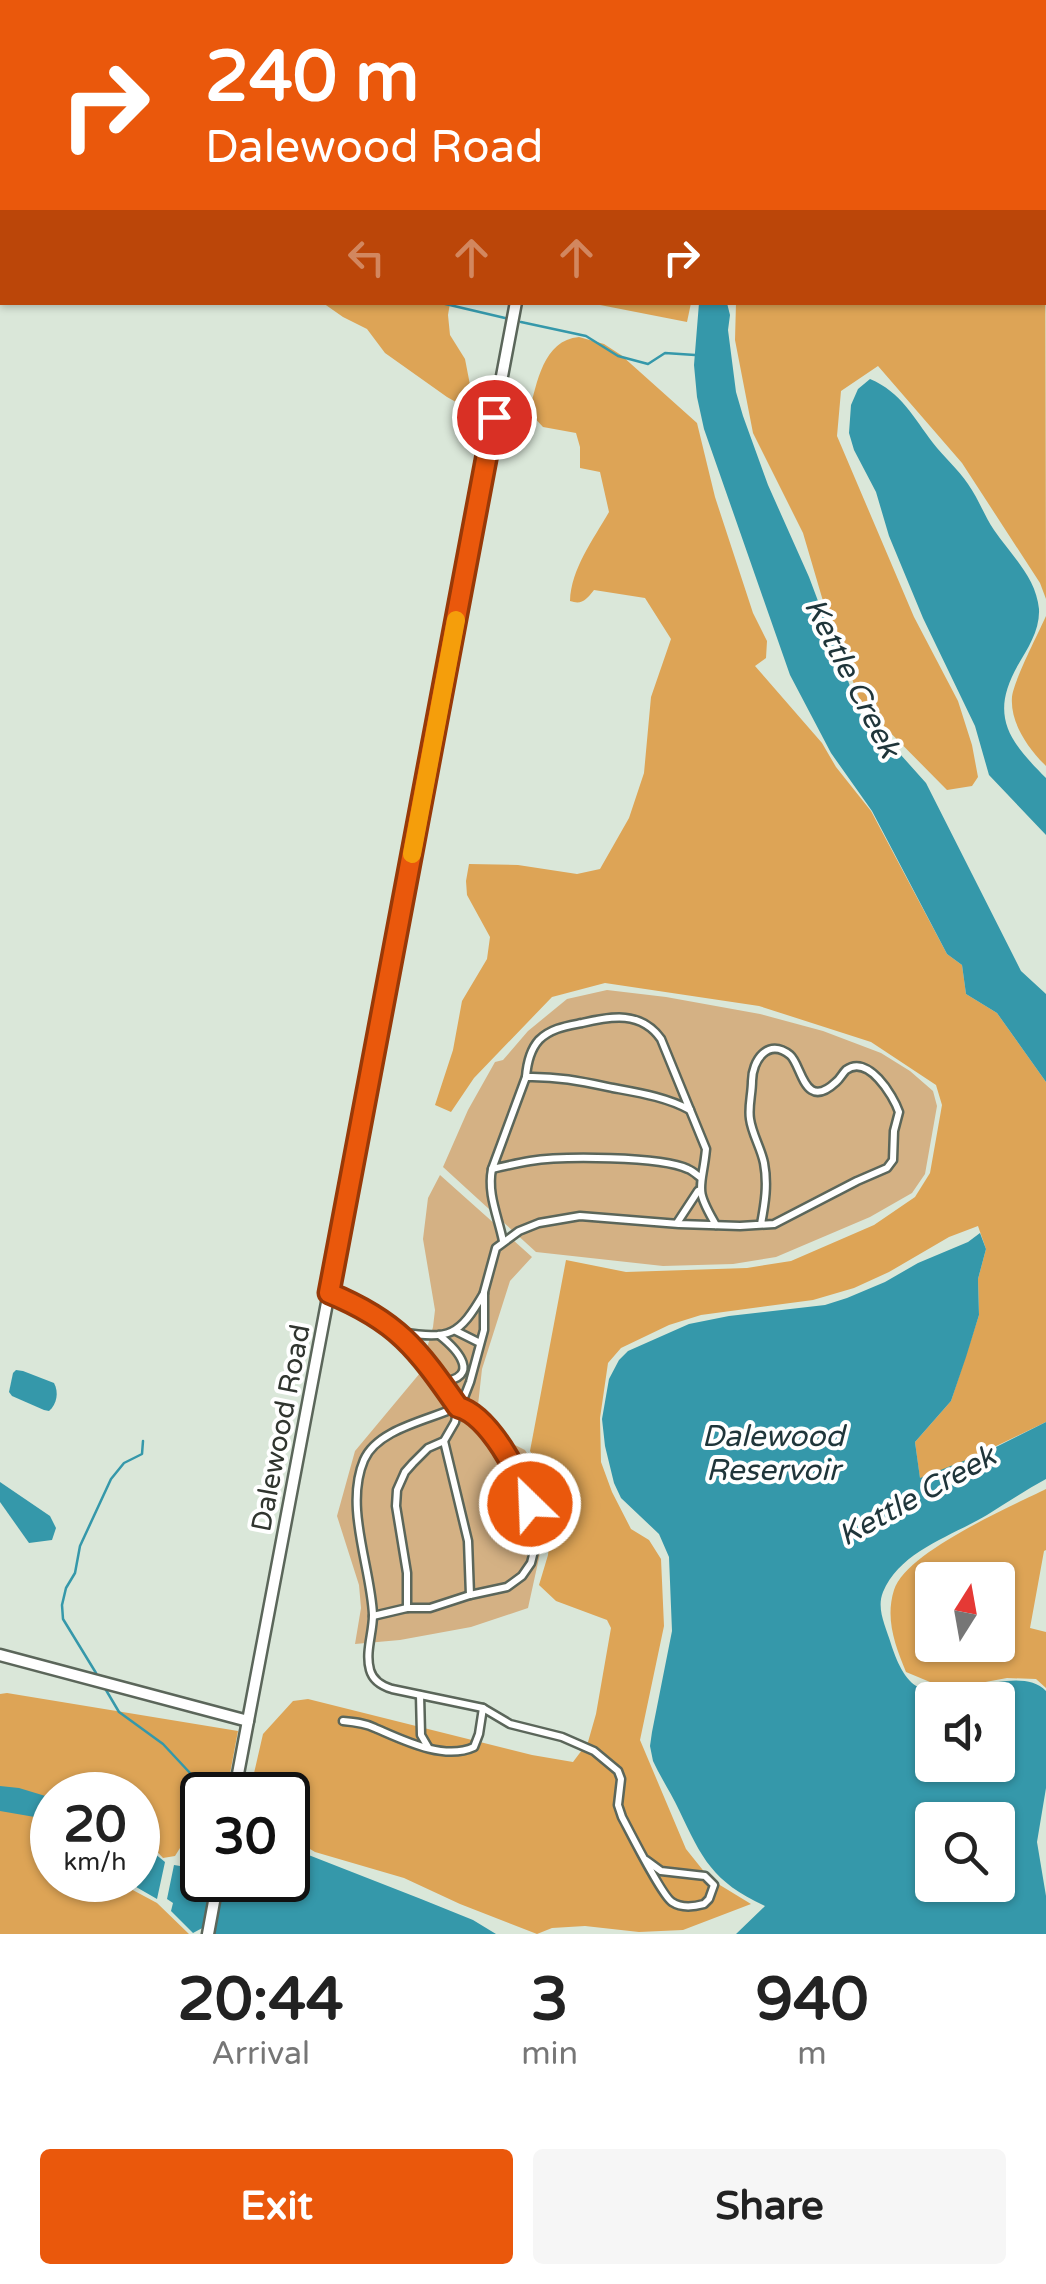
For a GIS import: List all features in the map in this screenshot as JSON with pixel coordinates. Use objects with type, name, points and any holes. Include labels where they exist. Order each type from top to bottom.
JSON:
[{"type":"main road","name":"Dalewood Road","points":[[238,1772],[515,305]]},
{"type":"main road","points":[[0,1655],[248,1721]]},
{"type":"main road","points":[[208,1934],[214,1902]]},
{"type":"street","points":[[503,1242],[489,1182],[533,1048],[556,1028],[604,1017],[645,1023],[662,1039],[706,1150],[698,1189],[677,1224]]},
{"type":"street","points":[[398,1331],[440,1335],[456,1331],[484,1292],[496,1248],[519,1231],[539,1223],[580,1216],[677,1224],[757,1226],[774,1224],[886,1168],[893,1160],[899,1112],[872,1071],[848,1069],[826,1090],[812,1090],[806,1086],[792,1056],[784,1052],[774,1049],[754,1062],[750,1124],[764,1164],[767,1190],[761,1224]]},
{"type":"street","points":[[526,1077],[571,1079],[648,1094],[690,1110]]},
{"type":"street","points":[[492,1169],[532,1160],[632,1160],[688,1168],[701,1178]]},
{"type":"street","points":[[698,1189],[716,1224]]},
{"type":"street","points":[[484,1292],[480,1343],[464,1400],[434,1418],[401,1428],[372,1448],[364,1460],[358,1513],[373,1616],[369,1657],[372,1677],[382,1686],[483,1708],[510,1724],[562,1737],[603,1758],[618,1771],[622,1818],[664,1894],[676,1905],[695,1906],[709,1899],[714,1885],[710,1879],[661,1871],[646,1860]]},
{"type":"street","points":[[329,1293],[358,1305],[398,1331],[424,1358],[458,1407],[468,1410],[507,1454],[522,1480],[536,1528],[531,1563],[522,1576],[506,1587],[430,1608],[408,1608],[373,1616]]},
{"type":"street","points":[[456,1331],[480,1343]]},
{"type":"street","points":[[440,1335],[458,1350],[463,1368],[457,1378],[440,1382]]},
{"type":"street","points":[[408,1608],[397,1490],[412,1463],[428,1448],[444,1441],[458,1407]]},
{"type":"street","points":[[444,1441],[468,1541],[470,1595]]},
{"type":"street","points":[[420,1695],[421,1735],[429,1748]]},
{"type":"street","points":[[344,1720],[429,1748],[461,1753],[474,1748],[483,1708]]},
{"type":"shaded area","points":[[326,305],[450,305],[450,335],[465,359],[470,410],[385,353],[367,329]]},
{"type":"shaded area","points":[[600,305],[691,305],[687,322]]},
{"type":"shaded area","points":[[736,305],[1045,305],[1046,599],[1040,583],[962,463],[878,366],[841,391],[837,436],[914,617],[958,701],[978,777],[972,786],[947,790],[861,703],[823,601],[803,533],[753,433],[735,340]]},
{"type":"shaded area","points":[[579,337],[604,344],[697,423],[715,497],[753,613],[767,641],[766,658],[755,666],[822,743],[871,811],[947,954],[962,965],[966,994],[997,1013],[1046,1082],[1046,1422],[920,1479],[915,1442],[951,1401],[979,1315],[978,1279],[986,1249],[978,1226],[949,1237],[854,1288],[813,1300],[701,1315],[621,1348],[608,1363],[600,1418],[601,1462],[631,1529],[649,1540],[661,1559],[664,1626],[640,1740],[686,1849],[710,1879],[751,1904],[683,1930],[639,1932],[585,1926],[552,1928],[537,1934],[404,1878],[310,1849],[310,1772],[254,1772],[263,1734],[293,1701],[308,1699],[573,1762],[588,1742],[596,1714],[611,1628],[607,1620],[556,1601],[539,1585],[551,1530],[545,1472],[530,1451],[566,1260],[626,1272],[747,1268],[791,1261],[874,1225],[915,1197],[930,1173],[942,1105],[936,1085],[871,1042],[759,1006],[605,983],[552,997],[474,1078],[451,1112],[435,1105],[453,1050],[462,1001],[487,959],[490,937],[467,895],[469,864],[518,865],[577,874],[600,869],[629,818],[644,773],[651,697],[671,639],[645,598],[594,590],[584,601],[570,601],[579,566],[609,512],[600,472],[580,468],[576,433],[543,427],[529,412],[549,354],[567,340]]},
{"type":"shaded area","points":[[1046,616],[1046,766],[1022,734],[1014,716],[1012,697]]},
{"type":"shaded area","points":[[607,990],[760,1014],[823,1031],[881,1053],[933,1091],[937,1106],[925,1174],[912,1193],[870,1217],[776,1257],[733,1264],[663,1266],[536,1252],[443,1167],[495,1062],[503,1060],[528,1031],[567,999]]},
{"type":"shaded area","points":[[440,1175],[532,1257],[510,1281],[482,1369],[478,1405],[489,1425],[505,1440],[525,1450],[538,1473],[546,1526],[528,1608],[471,1627],[355,1644],[361,1608],[359,1585],[337,1516],[355,1451],[420,1373],[435,1310],[423,1239],[428,1198]]},
{"type":"shaded area","points":[[1046,1489],[1046,1550],[1030,1628],[1046,1632],[1046,1688],[1036,1679],[930,1682],[906,1672],[895,1642],[891,1601],[902,1575],[915,1564],[915,1662],[1015,1662],[1015,1562],[917,1562],[985,1519]]},
{"type":"shaded area","points":[[0,1694],[238,1731],[230,1772],[180,1772],[180,1848],[175,1856],[160,1855],[160,1772],[30,1772],[30,1902],[155,1902],[189,1934],[0,1934]]},
{"type":"water","points":[[699,305],[728,305],[736,392],[743,416],[862,718],[926,783],[1021,971],[1046,994],[1046,1082],[997,1013],[966,994],[962,965],[947,954],[872,811],[831,753],[790,675],[704,429],[694,365]]},
{"type":"water","points":[[870,379],[899,398],[964,479],[994,530],[1022,567],[1037,597],[1038,624],[1009,683],[1004,713],[1013,739],[1046,778],[1046,835],[989,775],[975,726],[923,618],[889,536],[876,492],[854,450],[849,433],[851,405],[858,389]]},
{"type":"water","name":"Dalewood Reservoir","points":[[980,1233],[986,1249],[978,1279],[979,1315],[951,1401],[915,1442],[920,1478],[984,1453],[1046,1422],[1046,1479],[914,1555],[891,1578],[881,1598],[881,1611],[898,1663],[915,1684],[915,1782],[1015,1782],[1015,1682],[997,1682],[1019,1681],[1034,1683],[1046,1691],[1046,1788],[1037,1842],[1046,1896],[1046,1934],[736,1934],[765,1906],[733,1888],[711,1867],[653,1761],[652,1732],[672,1631],[669,1557],[659,1534],[621,1498],[614,1483],[602,1419],[609,1379],[628,1351],[689,1324],[825,1305],[885,1282]]},
{"type":"water","points":[[16,1370],[54,1383],[56,1398],[49,1411],[12,1396],[9,1392]]},
{"type":"water","points":[[0,1482],[50,1516],[56,1528],[52,1540],[29,1543],[0,1502]]},
{"type":"water","points":[[0,1786],[30,1791],[30,1816],[0,1811]]},
{"type":"water","points":[[310,1856],[473,1920],[496,1934],[215,1934],[206,1926],[193,1933],[171,1911],[173,1903],[167,1899],[174,1865],[180,1866],[180,1902],[310,1902]]},
{"type":"water","points":[[160,1858],[165,1862],[160,1885]]},
{"type":"waterway","points":[[450,305],[505,318]]},
{"type":"waterway","points":[[521,322],[586,336],[618,356],[648,364],[665,353],[695,355]]},
{"type":"waterway","points":[[96,1673],[63,1619],[62,1605],[75,1573],[80,1546],[111,1479],[124,1463],[142,1454],[143,1441]]},
{"type":"waterway","points":[[106,1690],[119,1712],[163,1744],[189,1772]]},
{"type":"slow traffic","points":[[412,854],[456,620]]},
{"type":"route","points":[[494,417],[329,1293],[358,1305],[398,1331],[424,1358],[458,1407],[468,1410],[507,1454],[530,1504]]},
{"type":"water label","name":"Kettle Creek","points":[[852,678]]},
{"type":"water label","name":"Kettle Creek","points":[[917,1496]]}]
